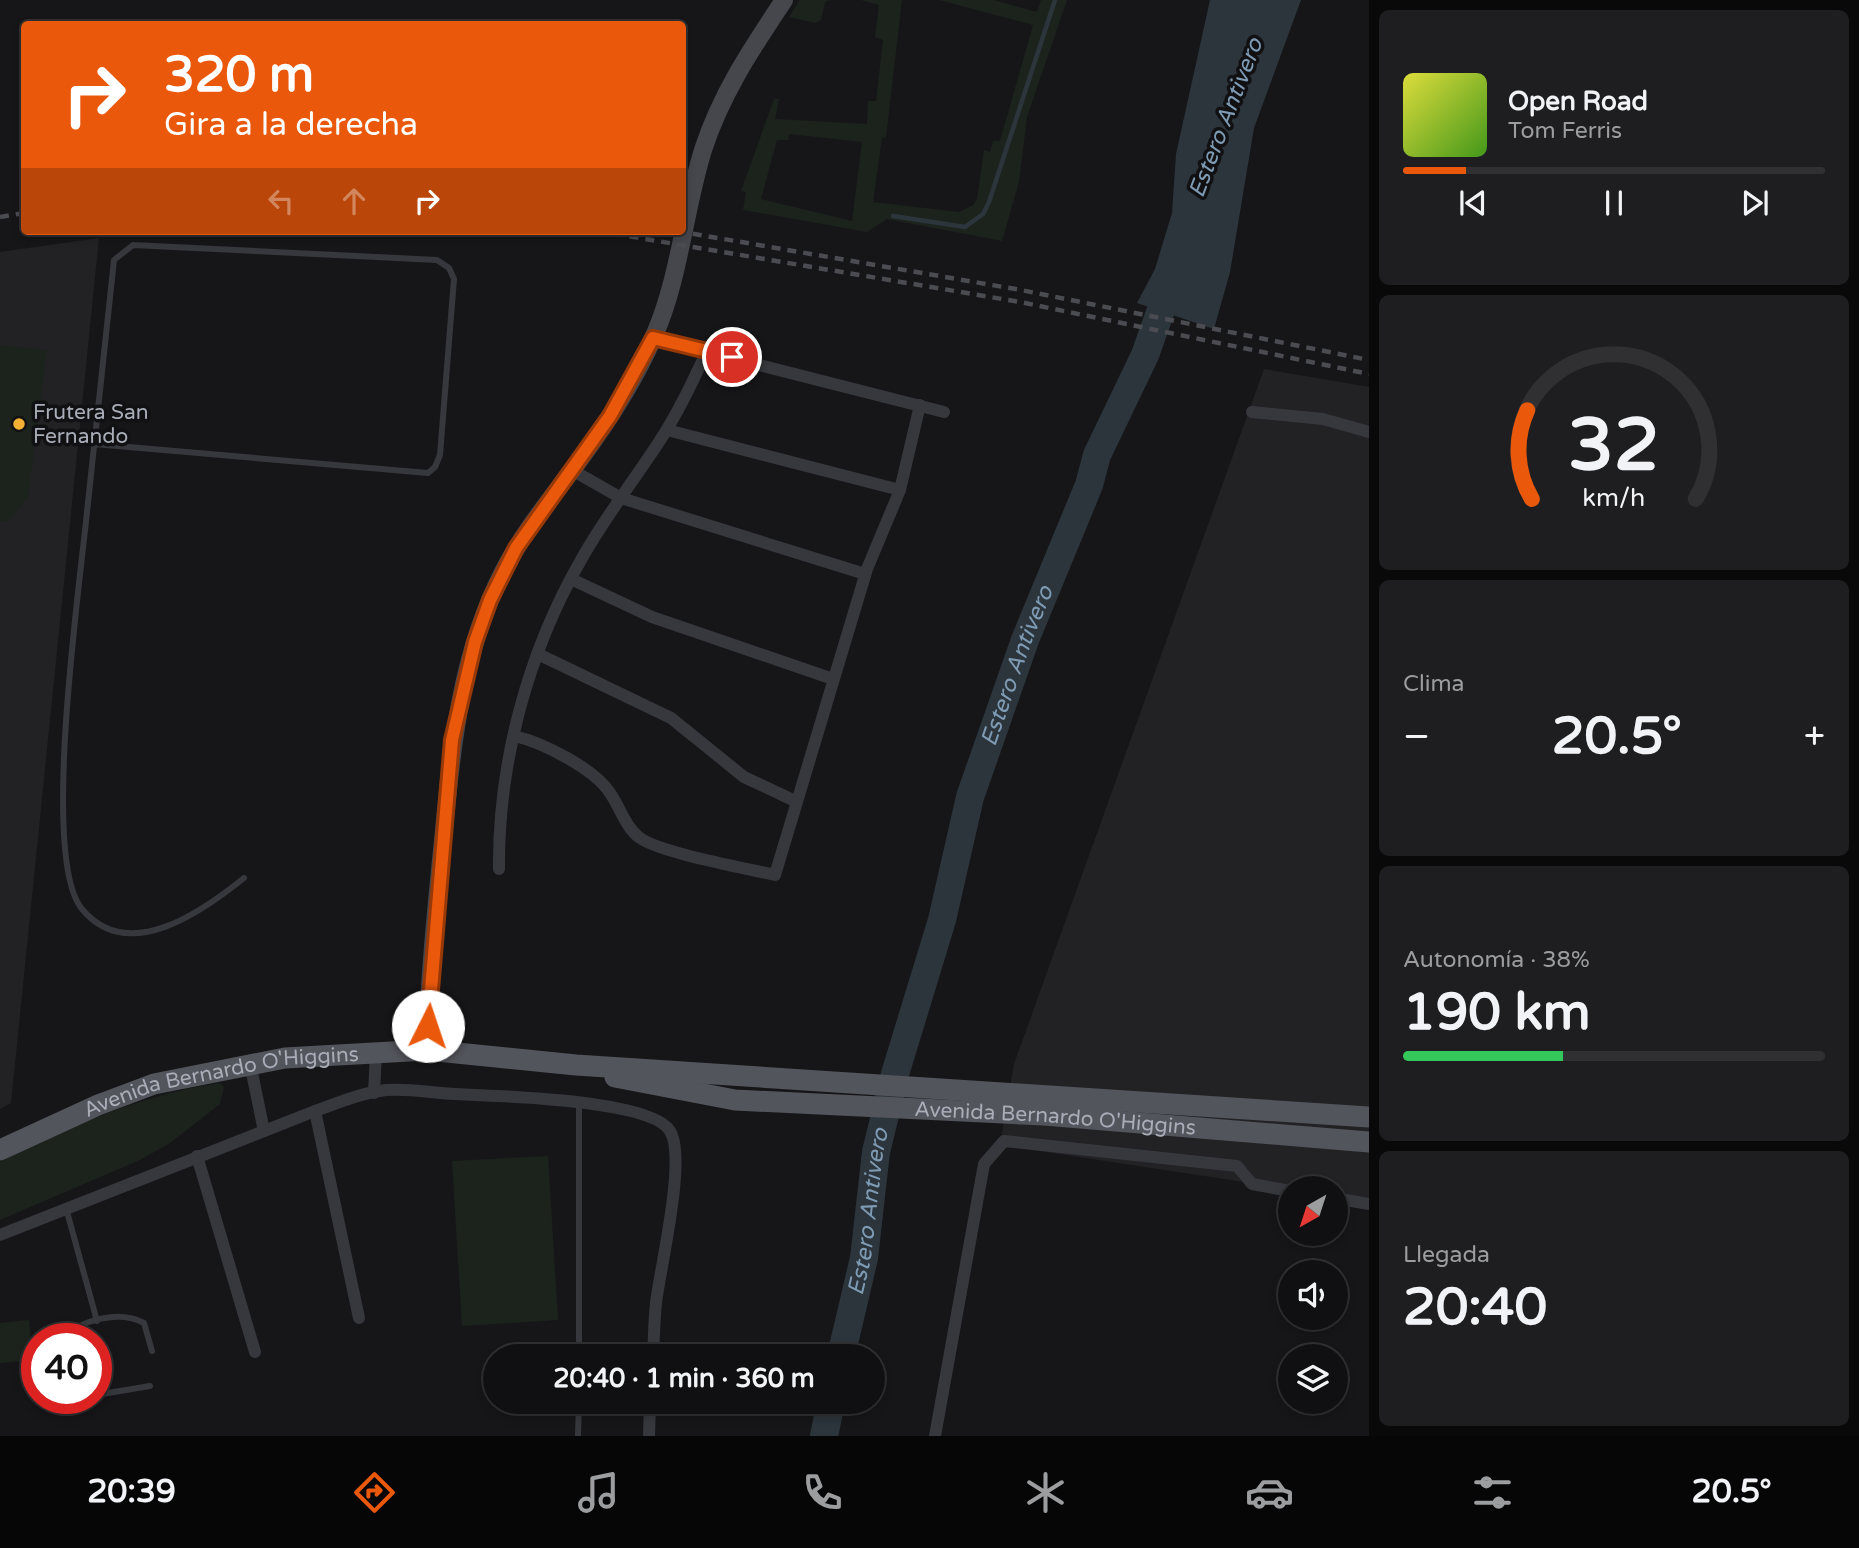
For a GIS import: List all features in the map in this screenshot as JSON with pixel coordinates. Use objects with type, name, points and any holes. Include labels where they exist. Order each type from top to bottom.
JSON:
[{"type":"main road","name":"Avenida Bernardo O'Higgins","points":[[0,1150],[97,1105],[154,1084],[250,1063],[426,1050],[576,1065],[734,1074],[1042,1105],[1359,1142]]},
{"type":"main road","name":"Avenida Bernardo O'Higgins","points":[[576,1065],[628,1080],[736,1100],[1042,1105],[1369,1117]]},
{"type":"main road","points":[[1359,1142],[1369,1152]]},
{"type":"street","points":[[686,225],[703,150],[717,113],[738,70],[784,0]]},
{"type":"street","points":[[426,1050],[436,903],[452,740],[463,684],[479,627],[503,572],[530,524],[572,470],[615,407],[653,338],[676,269],[684,235]]},
{"type":"street","points":[[653,338],[944,412]]},
{"type":"street","points":[[499,869],[501,810],[514,736],[538,654],[571,579],[667,430],[707,351]]},
{"type":"street","points":[[514,736],[550,750],[589,773],[609,790],[627,824],[649,843],[775,875],[795,801],[865,575],[900,490],[920,405]]},
{"type":"street","points":[[1252,412],[1323,419],[1369,432]]},
{"type":"street","points":[[667,430],[900,490]]},
{"type":"street","points":[[572,470],[621,498],[865,575]]},
{"type":"street","points":[[571,579],[652,617],[832,680]]},
{"type":"street","points":[[538,654],[671,718],[744,777],[795,801]]},
{"type":"street","points":[[374,1093],[376,1052]]},
{"type":"street","points":[[250,1063],[264,1130]]},
{"type":"street","points":[[0,1235],[264,1130],[374,1093],[388,1090],[579,1102],[632,1111],[659,1119],[670,1130],[675,1145],[673,1192],[655,1305],[653,1344]]},
{"type":"street","points":[[315,1111],[359,1318]]},
{"type":"street","points":[[935,1436],[984,1164],[1004,1141],[1237,1166],[1252,1184],[1278,1189]]},
{"type":"street","points":[[197,1156],[255,1352]]},
{"type":"street","points":[[1348,1200],[1369,1203]]},
{"type":"street","points":[[649,1436],[650,1414]]},
{"type":"lane","points":[[94,444],[428,473],[435,467],[440,456],[454,279],[449,268],[437,260],[133,245],[114,260],[94,444],[66,702],[63,825],[72,892],[81,909],[98,922],[116,931],[138,933],[163,929],[195,914],[244,878]]},
{"type":"lane","points":[[579,1102],[579,1344]]},
{"type":"lane","points":[[66,1208],[97,1321]]},
{"type":"lane","points":[[91,1323],[127,1317],[144,1323],[152,1352]]},
{"type":"lane","points":[[112,1392],[150,1386]]},
{"type":"lane","points":[[578,1436],[579,1414]]},
{"type":"shaded area","points":[[800,0],[830,0],[825,2],[821,20],[815,23],[789,17]]},
{"type":"shaded area","points":[[861,0],[902,0],[886,137],[882,138],[873,202],[959,212],[973,205],[977,199],[984,150],[990,152],[993,141],[1000,141],[1033,25],[939,0],[994,0],[1037,12],[1041,0],[1067,0],[1027,117],[1019,182],[1002,241],[887,219],[867,232],[743,210],[746,192],[741,191],[774,99],[779,99],[775,119],[867,124],[868,101],[876,101],[883,40],[875,37],[879,5]],"holes":[[[789,134],[862,142],[852,221],[761,199],[777,140],[788,140]]]},
{"type":"shaded area","points":[[99,238],[11,1103],[0,1109],[0,252]]},
{"type":"shaded area","name":"Frutera San Fernando","points":[[0,345],[47,350],[28,498],[8,522],[0,521]]},
{"type":"shaded area","points":[[1264,369],[1369,387],[1369,1201],[1348,1197],[1348,1176],[1278,1176],[1278,1187],[1000,1145],[1014,1064]]},
{"type":"shaded area","points":[[219,1083],[224,1087],[220,1104],[170,1143],[140,1160],[0,1220],[0,1162],[52,1136],[106,1114],[162,1095]]},
{"type":"shaded area","points":[[548,1156],[558,1320],[462,1326],[452,1161]]},
{"type":"shaded area","points":[[29,1320],[29,1323],[21,1323],[21,1361],[0,1363],[0,1323]]},
{"type":"water","points":[[1210,0],[1301,0],[1254,128],[1230,272],[1214,329],[1137,303],[1155,269],[1172,213],[1176,154]]},
{"type":"waterway","points":[[893,216],[965,227],[983,214],[1055,0]]},
{"type":"waterway","name":"Estero Antivero","points":[[844,1344],[864,1258],[876,1152],[895,1074],[942,920],[970,797],[1025,640],[1089,485],[1097,455],[1145,355],[1173,276]]},
{"type":"waterway","name":"Estero Antivero","points":[[824,1436],[829,1414]]},
{"type":"railway","points":[[0,217],[21,214]]},
{"type":"railway","points":[[686,233],[1021,290],[1369,360]]},
{"type":"railway","points":[[622,235],[1020,302],[1369,374]]},
{"type":"place","name":"Frutera San Fernando","points":[[19,424]]},
{"type":"route","points":[[428,1026],[436,903],[452,740],[470,656],[490,600],[530,524],[610,416],[653,338],[732,357]]}]
